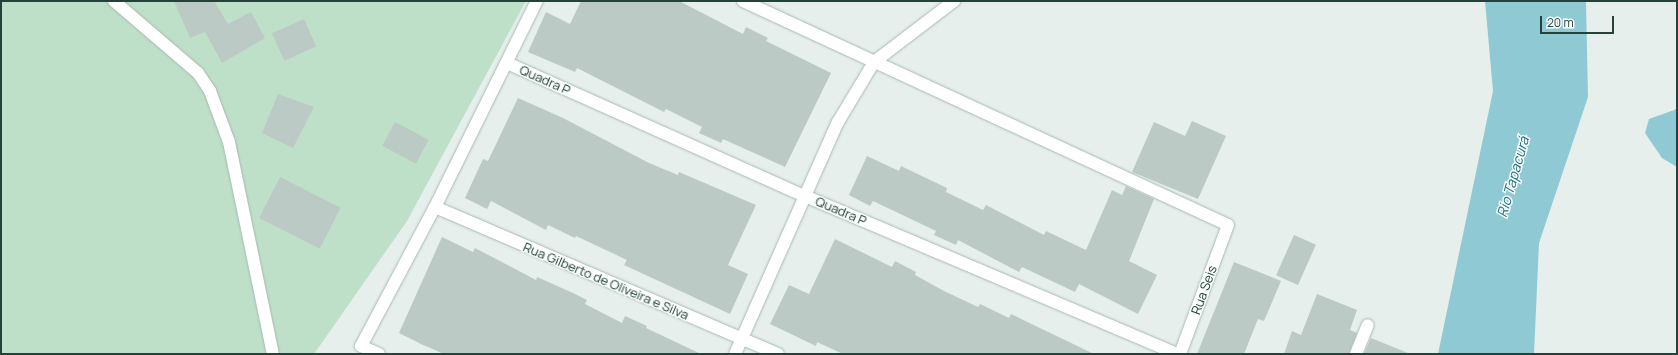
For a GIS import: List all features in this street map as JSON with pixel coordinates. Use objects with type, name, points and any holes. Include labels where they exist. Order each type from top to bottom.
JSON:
[{"type":"street","points":[[114,1],[198,73],[210,91],[229,142],[273,354]]},
{"type":"street","points":[[379,354],[361,346],[435,207],[537,1]]},
{"type":"street","points":[[743,1],[874,62]]},
{"type":"street","points":[[735,354],[838,122],[874,62],[954,1]]},
{"type":"street","name":"Rua Seis","points":[[874,62],[1228,225],[1179,354]]},
{"type":"street","name":"Quadra P","points":[[507,63],[805,196],[1179,354]]},
{"type":"street","name":"Rua Gilberto de Oliveira e Silva","points":[[435,207],[778,354]]},
{"type":"street","points":[[1356,354],[1368,325]]},
{"type":"green space","points":[[1,1],[526,1],[407,221],[314,354],[1,354]]},
{"type":"water","name":"Rio Tapacurá","points":[[1485,1],[1584,1],[1586,3],[1588,97],[1539,243],[1534,354],[1438,354],[1493,91]]},
{"type":"water","points":[[1677,109],[1677,167],[1662,158],[1645,133],[1649,119]]},
{"type":"building","points":[[174,1],[214,1],[228,24],[251,12],[265,38],[222,63],[205,32],[190,38]]},
{"type":"building","points":[[581,1],[679,1],[743,34],[746,27],[768,38],[766,41],[831,73],[785,167],[723,139],[721,143],[699,133],[702,127],[666,109],[664,112],[577,68],[575,72],[528,52],[546,12],[570,24]]},
{"type":"building","points":[[304,19],[316,46],[284,61],[272,33]]},
{"type":"building","points":[[278,94],[314,107],[293,148],[262,133]]},
{"type":"building","points":[[518,98],[563,118],[649,163],[678,175],[679,172],[756,205],[728,265],[748,274],[730,314],[624,265],[627,260],[576,236],[575,238],[548,225],[546,230],[491,201],[487,209],[465,198],[483,159],[488,161]]},
{"type":"building","points":[[1192,121],[1226,136],[1198,199],[1132,172],[1154,122],[1185,136]]},
{"type":"building","points":[[395,122],[429,140],[416,164],[382,146]]},
{"type":"building","points":[[867,156],[899,171],[901,166],[947,188],[946,192],[983,210],[986,205],[1044,235],[1046,231],[1086,250],[1112,190],[1122,195],[1126,186],[1154,199],[1129,261],[1157,275],[1138,314],[1079,284],[1075,292],[1022,267],[1019,272],[958,240],[956,245],[934,235],[936,231],[873,201],[870,206],[849,195]]},
{"type":"building","points":[[280,177],[341,208],[320,249],[259,218]]},
{"type":"building","points":[[1294,235],[1316,245],[1298,285],[1276,275]]},
{"type":"building","points":[[442,237],[473,252],[475,248],[536,280],[537,277],[573,293],[587,300],[585,304],[622,323],[625,316],[647,326],[646,328],[701,354],[444,354],[421,344],[399,333]]},
{"type":"building","points":[[835,239],[892,267],[895,261],[916,272],[915,275],[978,307],[980,304],[1009,318],[1011,314],[1094,354],[843,354],[817,342],[816,346],[770,324],[789,285],[809,294]]},
{"type":"building","points":[[1234,262],[1281,281],[1264,321],[1258,319],[1244,354],[1197,354]]},
{"type":"building","points":[[1317,294],[1357,310],[1350,330],[1357,333],[1349,354],[1284,354],[1292,331],[1301,335]]},
{"type":"building","points":[[1371,338],[1408,353],[1408,354],[1364,354]]}]
